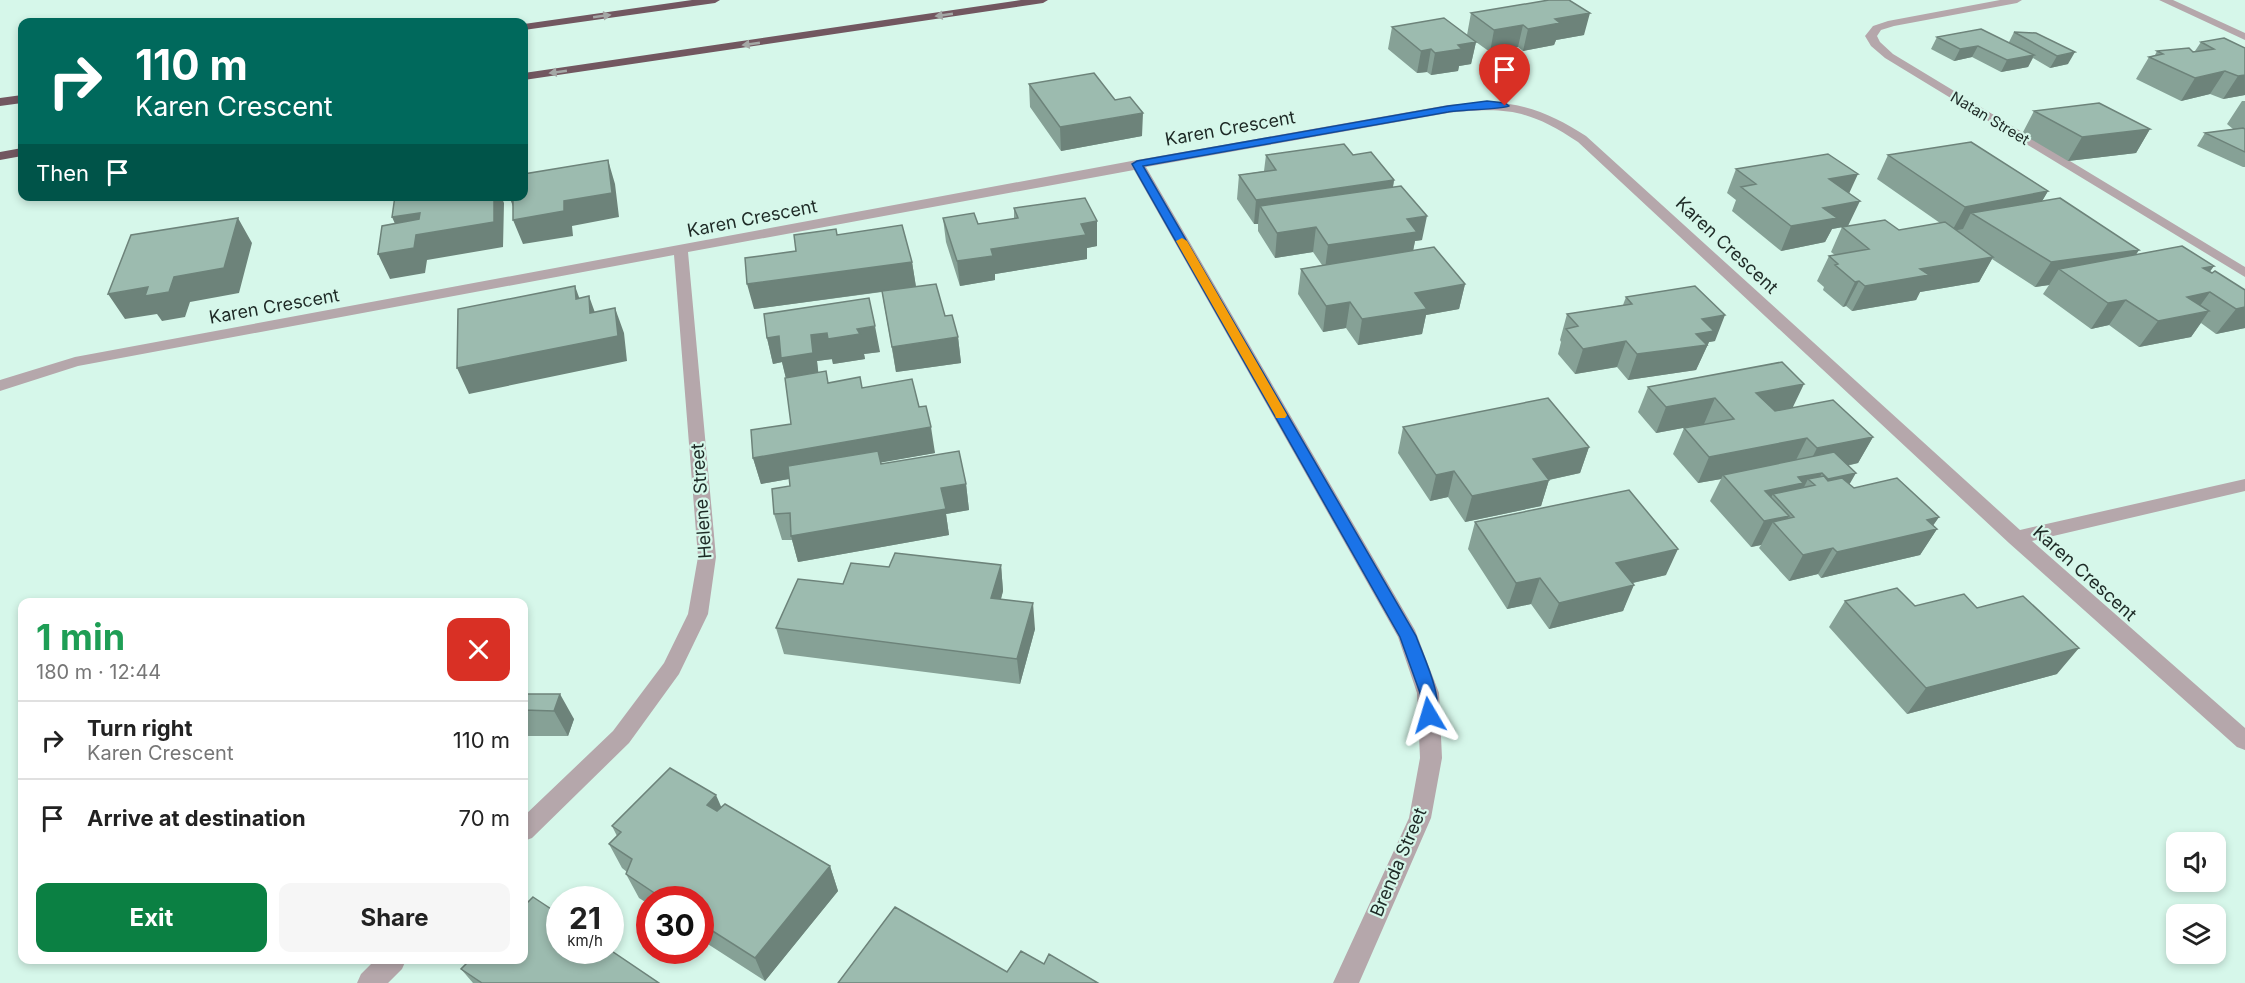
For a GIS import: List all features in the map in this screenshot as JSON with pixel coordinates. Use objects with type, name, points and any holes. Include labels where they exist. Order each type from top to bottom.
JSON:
[{"type":"highway","points":[[528,26],[715,0]]},
{"type":"highway","points":[[528,76],[1043,0]]},
{"type":"highway","points":[[0,102],[18,100]]},
{"type":"highway","points":[[0,156],[18,153]]},
{"type":"street","name":"Natan Street","points":[[2017,0],[1892,23],[1877,28],[1871,36],[1875,44],[1889,56],[2245,273]]},
{"type":"street","points":[[2164,0],[2245,38]]},
{"type":"street","name":"Karen Crescent","points":[[0,386],[75,362],[681,251],[1137,164],[1448,109],[1487,104],[1522,107],[1554,119],[1612,165],[2016,538],[2245,741]]},
{"type":"street","name":"Brenda Street","points":[[1137,164],[1408,636],[1428,693],[1431,758],[1420,818],[1346,983]]},
{"type":"street","name":"Helene Street","points":[[528,827],[621,737],[672,668],[698,614],[707,557],[681,251]]},
{"type":"street","points":[[2016,538],[2245,484]]},
{"type":"street","points":[[370,983],[389,964]]},
{"type":"building","points":[[1549,0],[1569,0],[1590,13],[1555,19],[1560,23],[1528,29],[1523,25],[1494,30],[1471,13]]},
{"type":"building","points":[[1444,18],[1476,42],[1458,45],[1462,49],[1435,53],[1431,49],[1421,51],[1392,27]]},
{"type":"building","points":[[1981,29],[2034,55],[2007,60],[1978,46],[1960,49],[1937,37]]},
{"type":"building","points":[[2014,32],[2036,33],[2075,52],[2057,56]]},
{"type":"building","points":[[2224,38],[2245,48],[2245,75],[2238,76],[2225,71],[2195,78],[2149,57],[2163,54],[2157,51],[2189,48],[2193,52],[2214,49],[2201,42]]},
{"type":"building","points":[[1094,73],[1115,100],[1130,97],[1143,113],[1060,127],[1029,84]]},
{"type":"building","points":[[2099,103],[2150,129],[2082,137],[2034,111]]},
{"type":"building","points":[[2245,129],[2245,152],[2205,133]]},
{"type":"building","points":[[1971,142],[2048,191],[1965,207],[1888,155]]},
{"type":"building","points":[[1344,144],[1353,155],[1371,152],[1394,180],[1256,200],[1239,175],[1276,170],[1266,155]]},
{"type":"building","points":[[1828,154],[1858,174],[1829,179],[1860,201],[1823,208],[1837,218],[1791,226],[1741,187],[1756,184],[1736,169]]},
{"type":"building","points":[[608,160],[612,193],[564,201],[564,211],[513,220],[513,201],[528,201],[528,173]]},
{"type":"building","points":[[1401,186],[1427,216],[1407,219],[1417,232],[1328,245],[1316,227],[1277,233],[1260,206]]},
{"type":"building","points":[[1085,198],[1097,221],[1081,224],[1086,235],[991,249],[993,256],[957,261],[943,218],[974,213],[978,224],[1018,218],[1014,208]]},
{"type":"building","points":[[2060,198],[2139,250],[2051,262],[1971,213]]},
{"type":"building","points":[[394,201],[494,201],[494,222],[416,235],[414,248],[378,254],[382,226],[419,219],[420,213],[392,217]]},
{"type":"building","points":[[238,218],[224,268],[174,277],[169,292],[145,296],[148,287],[108,294],[131,235]]},
{"type":"building","points":[[1885,220],[1899,230],[1945,222],[1993,257],[1920,269],[1929,275],[1865,286],[1859,281],[1855,282],[1835,265],[1838,264],[1829,256],[1869,249],[1842,227]]},
{"type":"building","points":[[902,225],[912,262],[747,284],[745,258],[796,251],[794,235],[836,229],[837,235]]},
{"type":"building","points":[[2182,246],[2214,266],[2203,268],[2212,273],[2215,271],[2245,290],[2245,307],[2236,309],[2210,292],[2187,297],[2209,311],[2158,321],[2126,300],[2108,303],[2059,269]]},
{"type":"building","points":[[1434,247],[1465,284],[1415,293],[1427,309],[1362,319],[1350,302],[1326,306],[1301,269]]},
{"type":"building","points":[[936,284],[945,316],[952,315],[958,337],[892,347],[882,291]]},
{"type":"building","points":[[575,286],[576,299],[589,296],[590,313],[615,308],[618,336],[457,368],[458,309]]},
{"type":"building","points":[[1695,286],[1725,315],[1702,319],[1714,331],[1696,334],[1707,345],[1637,354],[1626,341],[1583,349],[1566,329],[1578,326],[1567,314],[1632,304],[1626,297]]},
{"type":"building","points":[[869,298],[875,326],[857,329],[860,334],[828,339],[827,333],[811,335],[813,353],[781,358],[779,336],[767,338],[764,314]]},
{"type":"building","points":[[1782,362],[1804,384],[1756,393],[1775,411],[1833,400],[1873,437],[1817,448],[1807,438],[1709,457],[1684,428],[1734,419],[1715,398],[1666,407],[1648,387]]},
{"type":"building","points":[[826,371],[828,383],[860,377],[862,388],[912,379],[919,407],[926,406],[931,427],[753,458],[751,430],[791,424],[785,378]]},
{"type":"building","points":[[1548,398],[1589,447],[1533,459],[1549,480],[1472,496],[1454,471],[1436,475],[1403,427]]},
{"type":"building","points":[[878,451],[881,464],[959,451],[966,484],[941,488],[946,509],[791,536],[790,513],[774,514],[772,489],[790,486],[788,466]]},
{"type":"building","points":[[1834,452],[1856,473],[1828,479],[1822,473],[1798,477],[1803,483],[1765,491],[1789,516],[1764,521],[1723,475]]},
{"type":"building","points":[[1824,476],[1828,481],[1842,478],[1854,488],[1897,478],[1939,517],[1927,520],[1937,529],[1837,552],[1833,548],[1803,555],[1773,522],[1794,517],[1773,494],[1815,485],[1808,479]]},
{"type":"building","points":[[1629,490],[1678,549],[1616,563],[1634,585],[1559,603],[1540,578],[1516,583],[1475,522]]},
{"type":"building","points":[[895,553],[1001,565],[991,598],[1033,603],[1017,659],[776,628],[798,579],[843,584],[851,563],[889,567]]},
{"type":"building","points":[[1897,588],[1915,606],[1964,594],[1977,608],[2023,596],[2079,648],[1926,688],[1845,601]]},
{"type":"building","points":[[528,694],[560,694],[554,711],[528,710]]},
{"type":"building","points":[[670,768],[716,795],[707,805],[717,811],[725,804],[830,866],[755,958],[714,932],[714,886],[644,886],[626,874],[632,859],[609,844],[621,832],[612,826]]},
{"type":"building","points":[[533,897],[546,906],[546,964],[624,964],[624,959],[659,983],[482,983],[461,969],[466,964],[528,964],[528,902]]},
{"type":"building","points":[[895,907],[1007,972],[1021,951],[1044,964],[1049,954],[1098,983],[838,983]]},
{"type":"slow traffic","points":[[1182,241],[1281,415]]},
{"type":"route","points":[[1429,715],[1428,693],[1408,636],[1137,164],[1448,109],[1487,104],[1505,106]]}]
